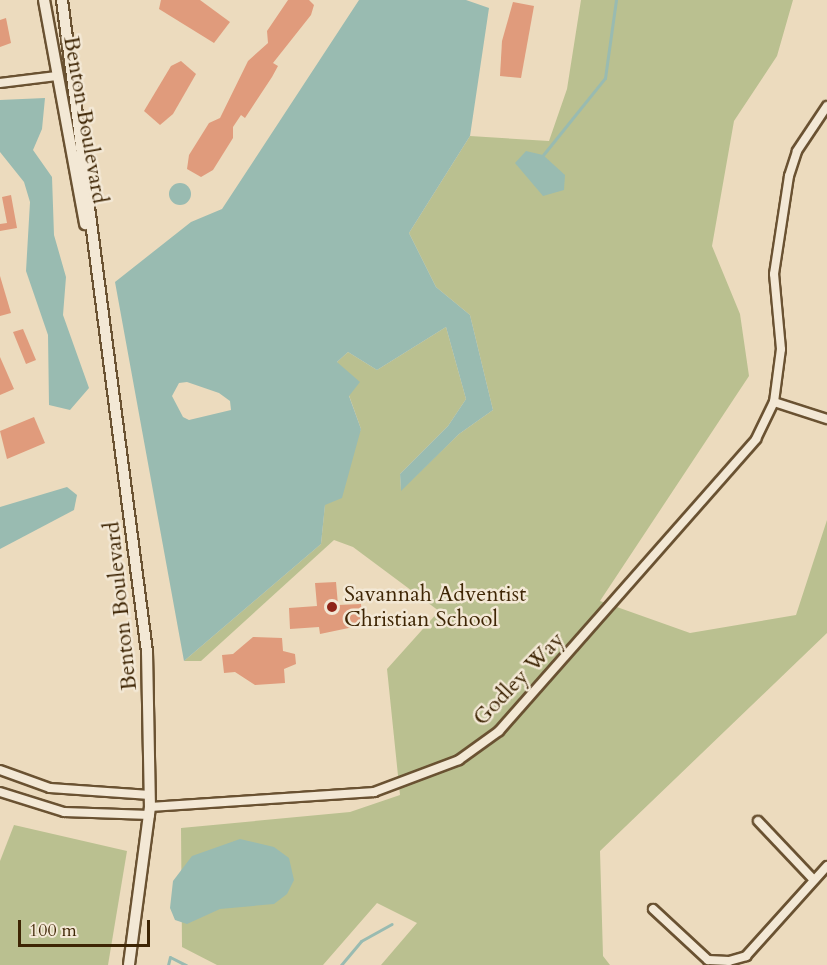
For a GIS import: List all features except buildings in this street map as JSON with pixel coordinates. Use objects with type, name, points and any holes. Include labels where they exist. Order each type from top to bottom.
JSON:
[{"type":"street","name":"Benton Boulevard","points":[[44,0],[79,207],[92,245]]},
{"type":"street","name":"Benton Boulevard","points":[[62,0],[92,245],[141,592],[150,710],[150,811],[129,965]]},
{"type":"street","points":[[0,83],[57,76]]},
{"type":"street","name":"Godley Way","points":[[0,792],[64,812],[150,811],[353,796],[423,776],[459,760],[499,731],[747,454],[774,402],[781,349],[774,274],[789,176],[798,151],[827,106]]},
{"type":"street","points":[[774,402],[827,419]]},
{"type":"street","points":[[0,770],[50,788],[150,795]]},
{"type":"street","points":[[758,821],[814,880]]},
{"type":"street","points":[[653,909],[708,960],[729,961],[746,956],[827,866]]},
{"type":"green space","points":[[581,0],[793,0],[777,56],[734,121],[712,246],[740,314],[749,376],[600,601],[690,633],[796,615],[827,520],[827,633],[600,851],[603,956],[610,965],[381,965],[417,923],[377,903],[323,965],[217,965],[182,947],[181,828],[350,812],[400,795],[387,669],[439,611],[353,547],[334,540],[201,661],[184,661],[321,544],[325,504],[361,429],[337,362],[348,352],[377,370],[446,327],[466,399],[448,426],[400,474],[401,490],[459,434],[493,410],[470,315],[436,287],[409,233],[470,136],[549,141],[567,89]]},
{"type":"green space","points":[[14,825],[127,851],[108,965],[0,965],[0,861]]},
{"type":"water","points":[[359,0],[466,0],[489,8],[470,136],[409,233],[436,287],[470,315],[493,410],[459,434],[401,491],[400,474],[448,426],[466,399],[446,327],[377,370],[348,352],[337,362],[360,382],[349,396],[361,429],[342,498],[325,505],[321,544],[184,661],[115,282],[191,222],[222,209]],"holes":[[[187,382],[219,393],[230,401],[231,410],[189,420],[183,417],[172,396],[179,383]]]},
{"type":"water","points":[[45,98],[42,129],[33,150],[52,177],[54,235],[66,277],[63,315],[89,388],[70,410],[49,405],[48,335],[26,271],[30,202],[24,182],[0,152],[0,100]]},
{"type":"water","points":[[526,151],[543,155],[565,175],[564,190],[543,196],[515,163]]},
{"type":"water","points":[[180,183],[188,186],[191,194],[188,202],[180,205],[172,202],[169,194],[172,186]]},
{"type":"water","points":[[67,487],[77,495],[74,510],[0,549],[0,507]]},
{"type":"water","points":[[240,839],[274,847],[289,858],[294,880],[287,894],[274,904],[220,909],[187,924],[175,920],[170,908],[173,881],[192,856]]},
{"type":"waterway","points":[[543,155],[605,78],[616,0]]},
{"type":"waterway","points":[[341,965],[361,941],[392,924]]},
{"type":"waterway","points":[[168,965],[170,957],[186,965]]},
{"type":"place","name":"Savannah Adventist Christian School","points":[[332,607]]}]
